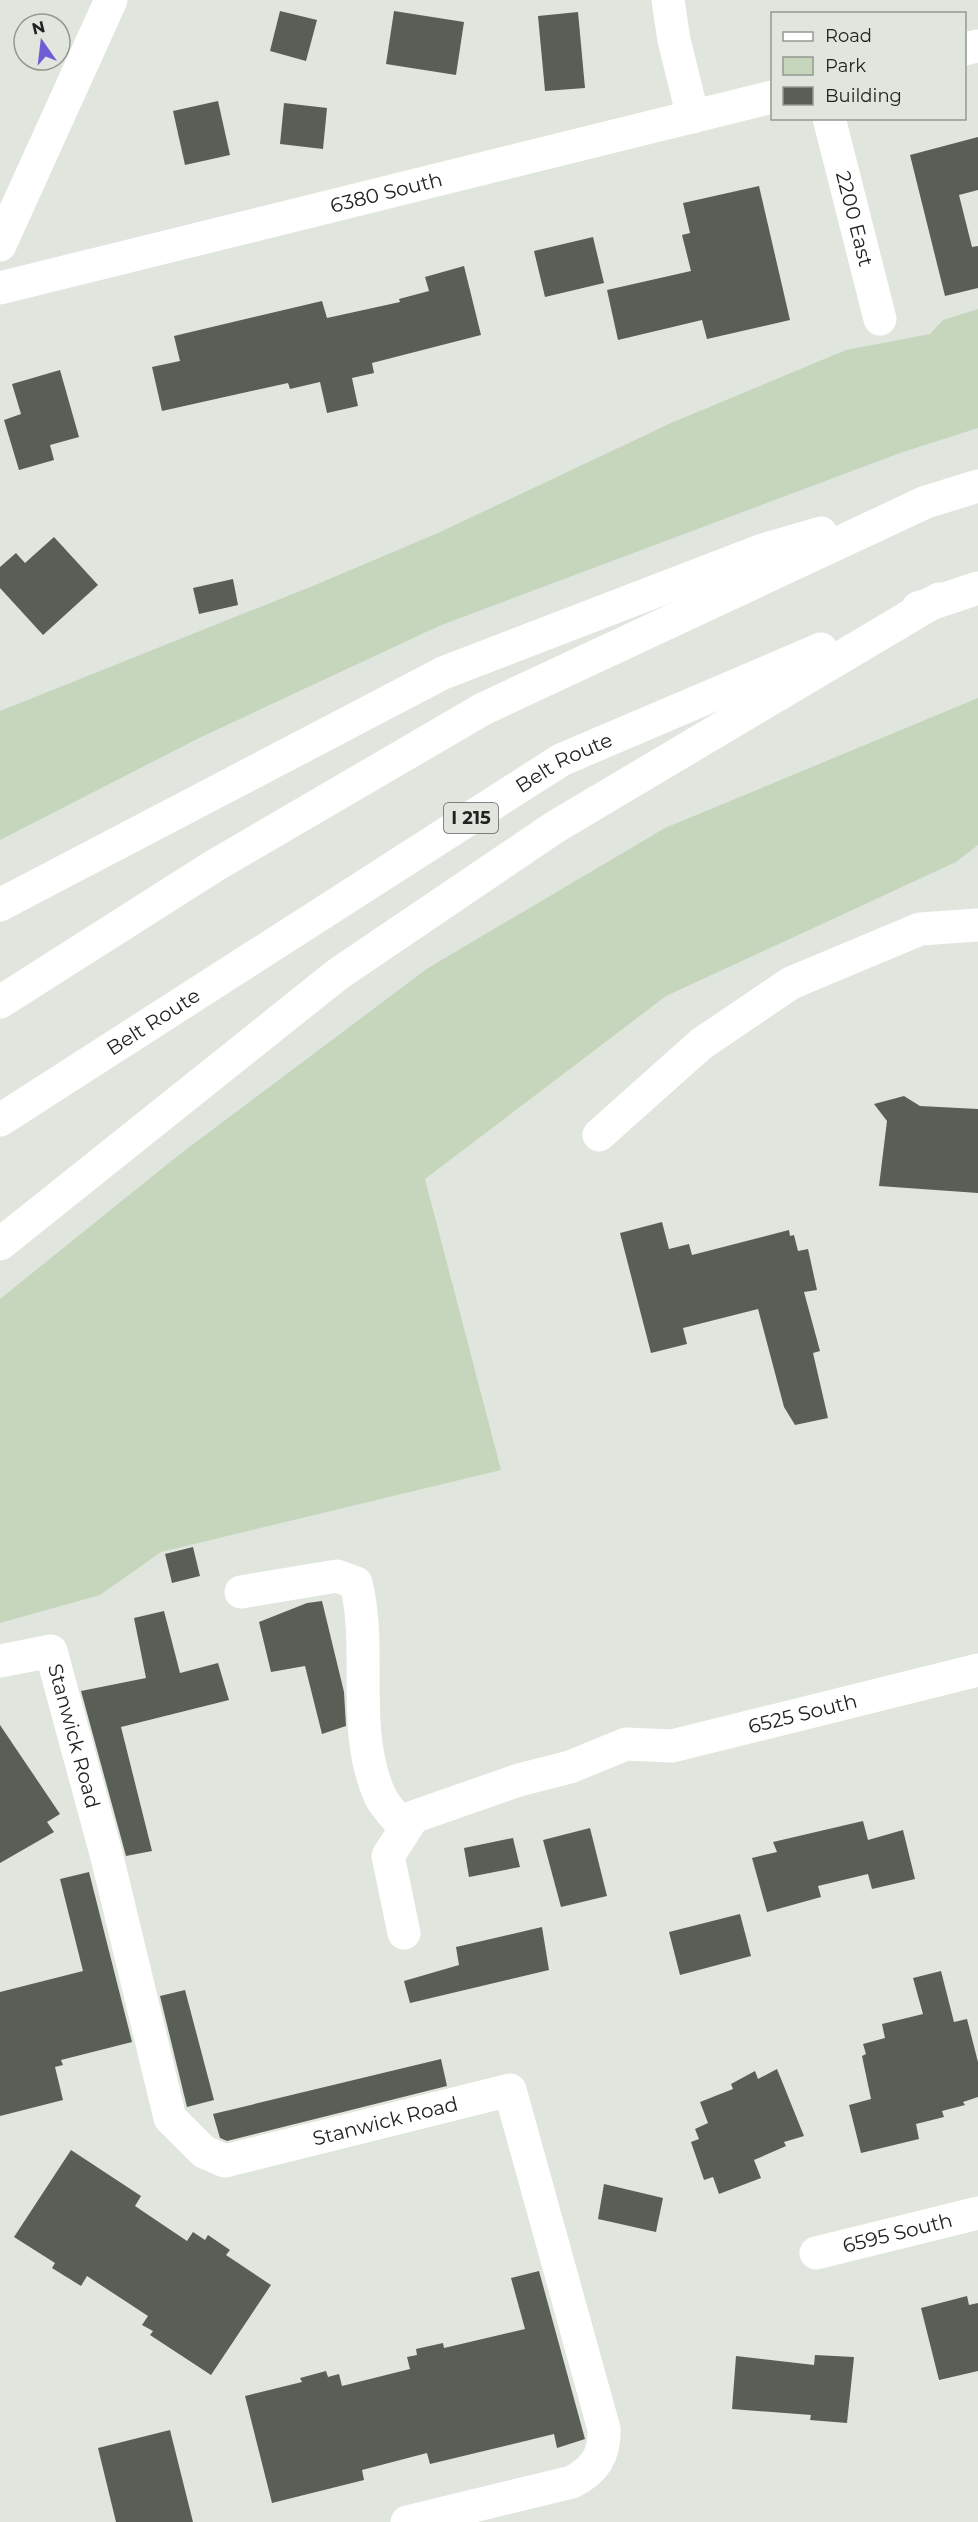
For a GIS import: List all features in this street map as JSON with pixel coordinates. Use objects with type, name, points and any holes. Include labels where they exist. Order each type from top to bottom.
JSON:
[{"type":"main road","points":[[0,245],[9,206],[111,0]]},
{"type":"main road","points":[[668,0],[674,40],[693,117]]},
{"type":"main road","name":"6380 South","points":[[0,288],[771,97]]},
{"type":"main road","name":"2200 East","points":[[830,120],[880,319]]},
{"type":"main road","points":[[0,905],[443,673],[763,550],[978,486]]},
{"type":"main road","points":[[0,1002],[214,866],[483,709],[926,502]]},
{"type":"main road","name":"Belt Route","points":[[0,1120],[561,759],[939,599],[978,588]]},
{"type":"main road","points":[[0,1244],[338,974],[555,827],[939,599]]},
{"type":"main road","points":[[599,1135],[701,1044],[791,983],[920,929],[978,925]]},
{"type":"main road","points":[[241,1592],[337,1576],[356,1583],[362,1604],[365,1727],[372,1772],[380,1798],[405,1828],[388,1856],[404,1933]]},
{"type":"main road","name":"Stanwick Road","points":[[0,1661],[51,1651],[108,1861],[170,2118],[204,2152],[225,2161],[510,2090],[604,2429],[604,2446],[598,2462],[587,2474],[572,2482],[407,2522]]},
{"type":"main road","name":"6525 South","points":[[405,1828],[413,1817],[519,1780],[570,1767],[626,1744],[672,1746],[978,1670]]},
{"type":"main road","name":"6595 South","points":[[816,2253],[978,2213]]},
{"type":"green space","points":[[978,309],[978,428],[900,453],[439,626],[199,738],[0,840],[0,711],[315,585],[438,533],[671,423],[846,350],[930,334],[943,320]]},
{"type":"green space","points":[[978,698],[978,845],[956,862],[666,996],[425,1179],[501,1470],[161,1552],[100,1595],[0,1623],[0,1299],[180,1154],[428,968],[665,828]]},
{"type":"building","points":[[280,11],[317,20],[306,61],[270,51]]},
{"type":"building","points":[[394,11],[464,22],[456,75],[386,64]]},
{"type":"building","points":[[578,12],[585,88],[545,91],[538,16]]},
{"type":"building","points":[[218,101],[230,155],[185,165],[173,111]]},
{"type":"building","points":[[284,103],[327,108],[323,149],[280,144]]},
{"type":"building","points":[[978,137],[978,190],[959,195],[972,247],[978,246],[978,288],[945,296],[910,155]]},
{"type":"building","points":[[759,186],[790,320],[707,339],[702,320],[618,340],[607,290],[691,271],[682,235],[690,233],[683,203]]},
{"type":"building","points":[[593,237],[604,283],[545,297],[534,251]]},
{"type":"building","points":[[464,266],[481,335],[372,363],[374,373],[352,378],[358,406],[327,413],[320,382],[290,389],[288,383],[162,411],[152,367],[180,361],[174,336],[322,301],[327,318],[400,302],[399,299],[429,291],[425,277]]},
{"type":"building","points":[[60,370],[79,437],[50,445],[54,460],[19,470],[4,420],[21,414],[12,384]]},
{"type":"building","points":[[54,537],[98,585],[43,635],[0,588],[0,567],[16,553],[25,563]]},
{"type":"building","points":[[233,579],[238,605],[199,614],[193,588]]},
{"type":"building","points":[[904,1096],[920,1106],[978,1109],[978,1193],[879,1186],[887,1121],[874,1104]]},
{"type":"building","points":[[662,1222],[669,1249],[689,1244],[692,1255],[789,1230],[790,1236],[794,1235],[798,1251],[808,1249],[817,1290],[804,1292],[820,1351],[813,1353],[828,1418],[795,1425],[784,1407],[758,1309],[683,1328],[687,1344],[651,1353],[620,1233]]},
{"type":"building","points":[[193,1547],[200,1576],[172,1583],[165,1554]]},
{"type":"building","points":[[322,1601],[344,1692],[346,1726],[322,1734],[305,1666],[271,1672],[259,1622],[307,1603]]},
{"type":"building","points":[[164,1611],[180,1673],[218,1663],[229,1700],[121,1727],[152,1851],[126,1856],[81,1691],[146,1678],[134,1618]]},
{"type":"building","points":[[0,1725],[60,1814],[47,1822],[54,1832],[0,1863]]},
{"type":"building","points":[[863,1821],[868,1840],[903,1830],[915,1879],[872,1889],[868,1874],[818,1886],[821,1897],[767,1912],[752,1858],[777,1852],[773,1842]]},
{"type":"building","points":[[590,1828],[607,1896],[561,1907],[543,1840]]},
{"type":"building","points":[[513,1838],[520,1867],[469,1877],[464,1848]]},
{"type":"building","points":[[89,1872],[132,2042],[61,2060],[63,2065],[55,2067],[63,2100],[0,2116],[0,1992],[83,1971],[60,1879]]},
{"type":"building","points":[[740,1914],[751,1956],[680,1975],[669,1932]]},
{"type":"building","points":[[542,1927],[549,1970],[410,2003],[404,1981],[459,1965],[456,1947]]},
{"type":"building","points":[[941,1971],[954,2022],[967,2019],[978,2062],[978,2097],[963,2102],[965,2105],[942,2111],[944,2117],[916,2124],[919,2139],[861,2153],[849,2105],[871,2099],[862,2056],[866,2054],[863,2044],[885,2038],[882,2024],[923,2014],[913,1978]]},
{"type":"building","points":[[185,1990],[214,2100],[187,2107],[160,1996]]},
{"type":"building","points":[[441,2059],[447,2086],[227,2141],[220,2138],[213,2114]]},
{"type":"building","points":[[777,2069],[804,2136],[784,2142],[786,2146],[754,2160],[761,2178],[719,2194],[713,2177],[704,2180],[691,2142],[699,2139],[695,2129],[708,2123],[700,2102],[733,2089],[731,2084],[755,2071],[758,2079]]},
{"type":"building","points":[[71,2150],[141,2196],[135,2206],[187,2241],[193,2232],[205,2240],[208,2235],[230,2250],[226,2255],[271,2285],[211,2375],[150,2335],[153,2331],[142,2325],[148,2316],[87,2276],[81,2286],[52,2268],[55,2263],[14,2237]]},
{"type":"building","points":[[604,2184],[663,2198],[656,2232],[598,2219]]},
{"type":"building","points":[[539,2271],[585,2439],[557,2448],[554,2434],[430,2464],[427,2453],[362,2470],[364,2480],[272,2503],[245,2396],[302,2382],[300,2378],[326,2371],[328,2377],[339,2374],[342,2386],[410,2369],[407,2357],[417,2355],[416,2349],[443,2343],[444,2348],[525,2329],[511,2278]]},
{"type":"building","points":[[967,2296],[969,2305],[978,2303],[978,2371],[939,2380],[921,2308]]},
{"type":"building","points":[[815,2355],[854,2357],[847,2423],[810,2420],[811,2415],[732,2409],[736,2356],[814,2365]]},
{"type":"building","points":[[170,2430],[193,2522],[116,2522],[98,2448]]}]
